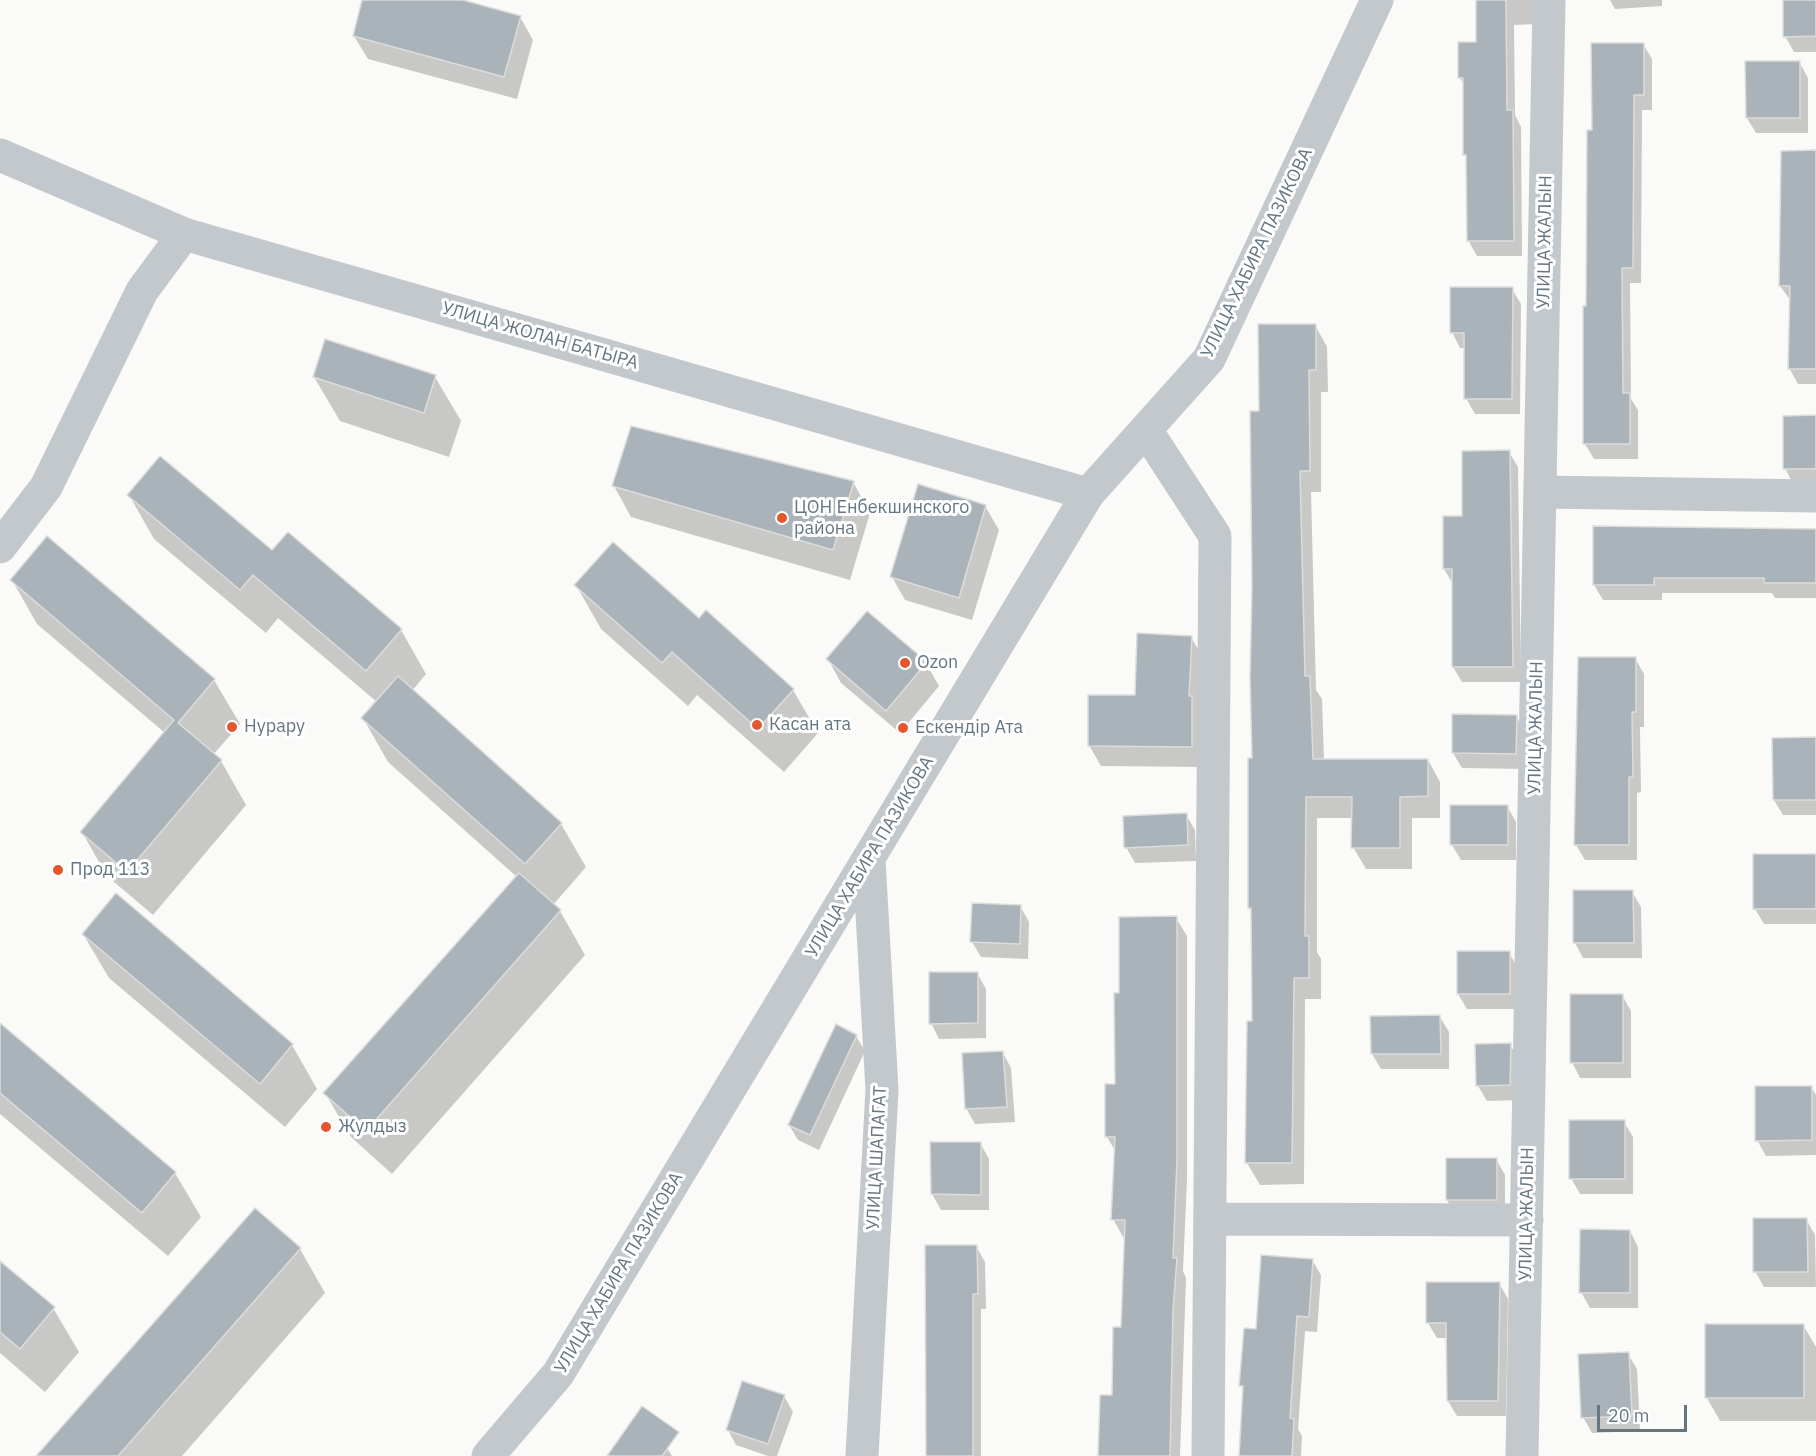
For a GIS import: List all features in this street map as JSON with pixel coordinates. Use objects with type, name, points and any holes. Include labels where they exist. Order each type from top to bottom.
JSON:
[{"type":"street","name":"УЛИЦА ХАБИРА ПАЗИКОВА","points":[[488,1456],[558,1374],[1088,494],[1209,359],[1377,0]]},
{"type":"street","name":"УЛИЦА ЖАЛЫН","points":[[1522,1456],[1549,0]]},
{"type":"street","name":"УЛИЦА ЖОЛАН БАТЫРА","points":[[0,154],[184,234],[1088,494]]},
{"type":"street","points":[[0,547],[46,487],[142,291],[184,234]]},
{"type":"street","points":[[1146,430],[1215,536],[1208,1456]]},
{"type":"street","points":[[1540,492],[1816,496]]},
{"type":"street","name":"УЛИЦА ШАПАГАТ","points":[[862,1456],[882,1090],[868,860]]},
{"type":"street","points":[[1210,1219],[1527,1220]]},
{"type":"building","points":[[362,0],[463,0],[521,16],[504,77],[353,36]]},
{"type":"building","points":[[1476,0],[1506,0],[1507,110],[1513,110],[1514,241],[1467,241],[1466,155],[1463,155],[1463,78],[1458,78],[1458,42],[1476,42]]},
{"type":"building","points":[[1783,0],[1816,0],[1816,36],[1783,37]]},
{"type":"building","points":[[1591,43],[1644,43],[1644,95],[1634,95],[1633,268],[1622,268],[1623,393],[1630,393],[1630,444],[1583,444],[1583,306],[1586,306],[1587,130],[1592,130]]},
{"type":"building","points":[[1745,61],[1800,61],[1800,118],[1746,118]]},
{"type":"building","points":[[1816,150],[1816,369],[1788,369],[1790,286],[1779,286],[1781,151]]},
{"type":"building","points":[[1450,287],[1513,287],[1512,399],[1464,399],[1464,333],[1450,333]]},
{"type":"building","points":[[1258,324],[1316,324],[1316,370],[1309,370],[1310,471],[1300,471],[1305,676],[1310,676],[1313,759],[1428,759],[1428,796],[1400,797],[1400,848],[1351,848],[1352,797],[1306,797],[1305,936],[1309,936],[1309,978],[1294,978],[1292,1163],[1245,1163],[1247,1021],[1252,1021],[1251,908],[1248,908],[1248,758],[1252,758],[1250,411],[1259,411]]},
{"type":"building","points":[[325,339],[436,375],[424,413],[313,377]]},
{"type":"building","points":[[1816,415],[1816,469],[1783,469],[1783,416]]},
{"type":"building","name":"ЦОН Енбекшинского района","points":[[631,426],[854,481],[833,550],[612,486]]},
{"type":"building","points":[[1510,450],[1513,667],[1452,667],[1452,569],[1443,569],[1443,516],[1462,516],[1462,451]]},
{"type":"building","points":[[160,456],[272,550],[288,532],[402,629],[366,671],[253,575],[240,590],[127,495]]},
{"type":"building","points":[[918,484],[986,505],[959,598],[890,577]]},
{"type":"building","points":[[1593,526],[1816,529],[1816,583],[1764,583],[1764,578],[1654,578],[1654,585],[1593,585]]},
{"type":"building","points":[[47,536],[215,679],[178,723],[222,760],[127,872],[80,832],[174,720],[10,580]]},
{"type":"building","points":[[613,542],[699,618],[706,610],[794,689],[758,729],[672,652],[662,663],[574,585]]},
{"type":"building","points":[[867,611],[927,662],[886,711],[826,659]]},
{"type":"building","points":[[1137,633],[1192,636],[1189,696],[1192,696],[1192,747],[1088,746],[1088,695],[1135,695]]},
{"type":"building","points":[[1578,657],[1636,657],[1636,712],[1632,712],[1633,777],[1629,777],[1629,845],[1574,845]]},
{"type":"building","points":[[398,676],[562,823],[525,864],[361,718]]},
{"type":"building","points":[[1452,714],[1517,715],[1516,754],[1452,753]]},
{"type":"building","points":[[1816,737],[1816,800],[1773,800],[1772,738]]},
{"type":"building","points":[[1450,805],[1508,805],[1508,845],[1450,845]]},
{"type":"building","points":[[1187,813],[1188,845],[1124,848],[1123,816]]},
{"type":"building","points":[[1753,854],[1816,854],[1816,909],[1753,909]]},
{"type":"building","points":[[519,873],[561,910],[366,1131],[323,1093]]},
{"type":"building","points":[[1573,890],[1633,890],[1634,943],[1573,943]]},
{"type":"building","points":[[116,893],[293,1044],[260,1084],[82,934]]},
{"type":"building","points":[[972,903],[1021,905],[1020,944],[970,942]]},
{"type":"building","points":[[1177,916],[1177,1160],[1173,1258],[1177,1258],[1173,1310],[1170,1456],[1098,1456],[1100,1395],[1112,1395],[1113,1327],[1121,1327],[1125,1220],[1111,1220],[1115,1137],[1105,1137],[1105,1084],[1115,1084],[1114,993],[1119,993],[1119,917]]},
{"type":"building","points":[[1457,951],[1510,951],[1510,994],[1457,994]]},
{"type":"building","points":[[929,972],[978,972],[978,1023],[929,1024]]},
{"type":"building","points":[[1570,994],[1623,994],[1623,1063],[1570,1063]]},
{"type":"building","points":[[1440,1015],[1441,1054],[1371,1054],[1370,1016]]},
{"type":"building","points":[[0,1023],[176,1172],[142,1213],[0,1093]]},
{"type":"building","points":[[836,1024],[857,1035],[810,1135],[788,1125]]},
{"type":"building","points":[[1511,1043],[1510,1085],[1476,1086],[1475,1044]]},
{"type":"building","points":[[1003,1051],[1007,1107],[965,1109],[962,1053]]},
{"type":"building","points":[[1755,1086],[1812,1086],[1812,1140],[1755,1141]]},
{"type":"building","points":[[1569,1120],[1625,1120],[1625,1179],[1569,1179]]},
{"type":"building","points":[[930,1142],[981,1142],[981,1195],[931,1194]]},
{"type":"building","points":[[1446,1158],[1497,1158],[1497,1200],[1446,1200]]},
{"type":"building","points":[[255,1208],[301,1248],[118,1456],[36,1456]]},
{"type":"building","points":[[1753,1218],[1807,1218],[1808,1272],[1753,1272]]},
{"type":"building","points":[[1580,1229],[1630,1230],[1630,1293],[1579,1293]]},
{"type":"building","points":[[925,1245],[977,1245],[978,1294],[973,1294],[973,1456],[926,1456]]},
{"type":"building","points":[[1261,1255],[1313,1259],[1309,1317],[1297,1316],[1290,1418],[1294,1419],[1292,1456],[1239,1456],[1243,1386],[1239,1386],[1244,1328],[1256,1329]]},
{"type":"building","points":[[0,1261],[55,1307],[20,1349],[0,1332]]},
{"type":"building","points":[[1426,1282],[1500,1282],[1498,1401],[1447,1401],[1446,1323],[1426,1323]]},
{"type":"building","points":[[1705,1324],[1804,1324],[1804,1398],[1705,1398]]},
{"type":"building","points":[[1629,1352],[1632,1416],[1581,1418],[1578,1354]]},
{"type":"building","points":[[742,1381],[785,1395],[768,1444],[726,1430]]},
{"type":"building","points":[[642,1406],[679,1432],[662,1456],[607,1456]]},
{"type":"place","name":"ЦОН Енбекшинского района","points":[[782,518]]},
{"type":"place","name":"Ozon","points":[[905,663]]},
{"type":"place","name":"Касан ата","points":[[757,725]]},
{"type":"place","name":"Нурару","points":[[232,727]]},
{"type":"place","name":"Ескендір Ата","points":[[903,728]]},
{"type":"place","name":"Прод 113","points":[[58,870]]},
{"type":"place","name":"Жулдыз","points":[[326,1127]]}]
